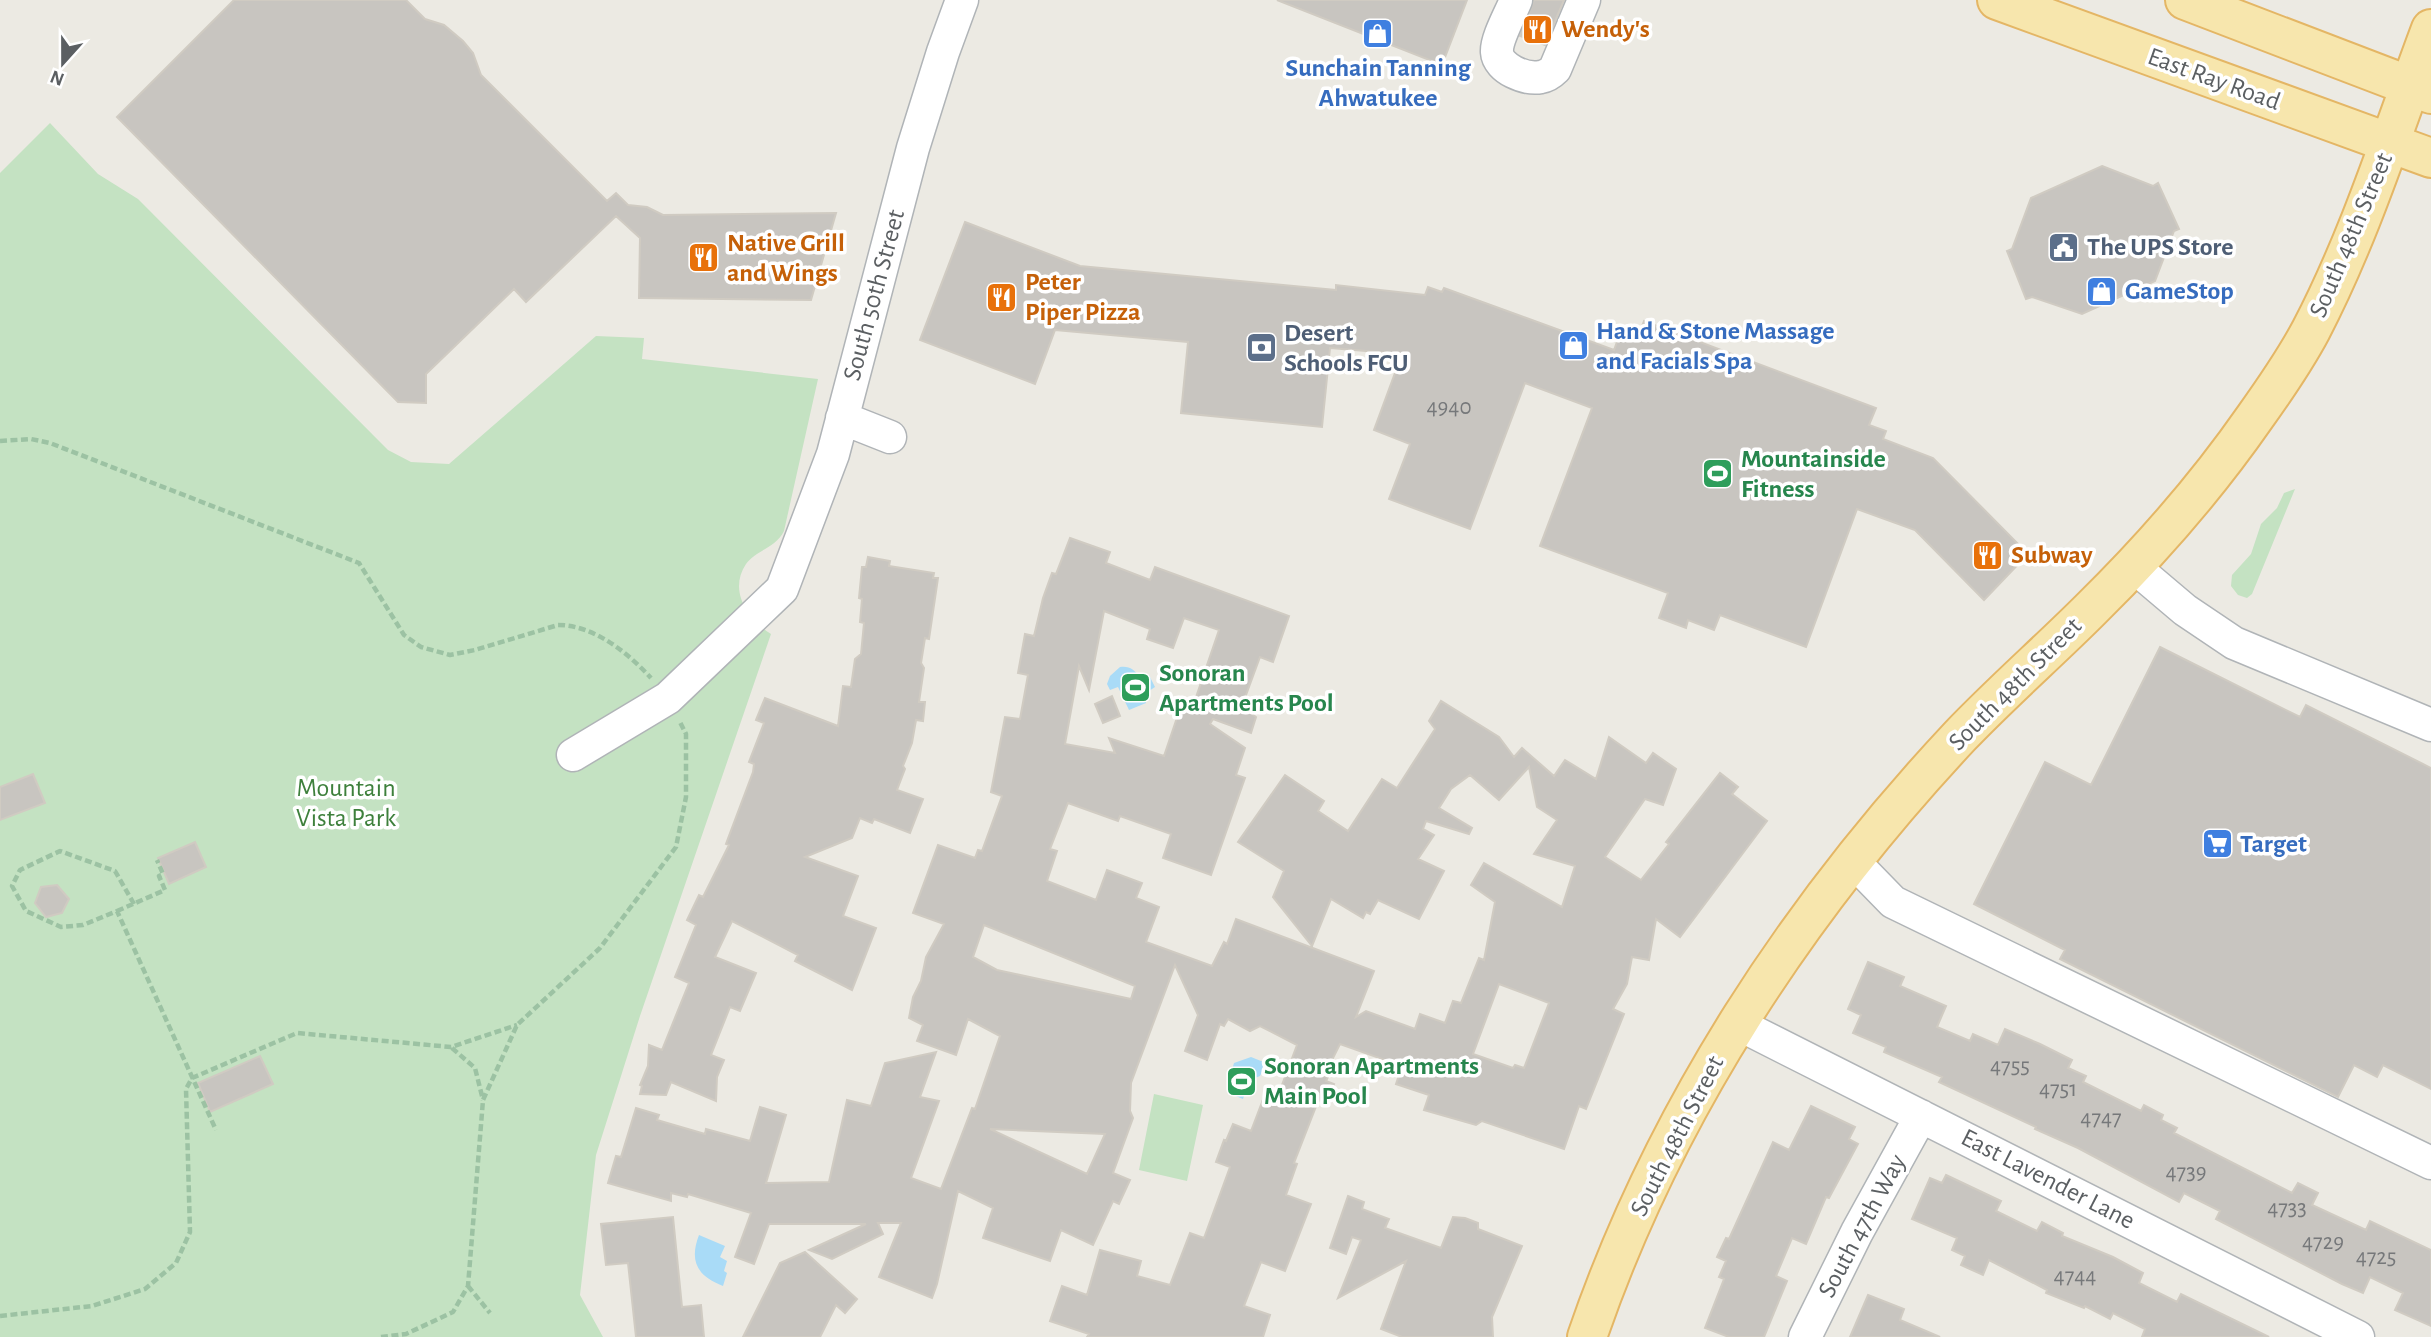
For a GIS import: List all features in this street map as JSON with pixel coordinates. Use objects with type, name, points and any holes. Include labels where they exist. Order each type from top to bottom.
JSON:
[{"type":"main road","name":"East Ray Road","points":[[1997,0],[2431,158]]},
{"type":"main road","points":[[2185,0],[2420,90]]},
{"type":"main road","name":"South 48th Street","points":[[1587,1337],[1646,1192],[1703,1080],[1736,1023],[1792,943],[1854,862],[1961,735],[2090,611],[2168,529],[2256,416],[2309,334],[2339,271],[2389,142],[2420,90],[2431,29]]},
{"type":"street","name":"South 50th Street","points":[[668,698],[782,589],[833,454],[913,148],[962,0]]},
{"type":"street","points":[[1516,0],[1498,45],[1497,55],[1504,66],[1517,74],[1539,78],[1549,75],[1555,69],[1584,0]]},
{"type":"street","points":[[842,418],[890,437]]},
{"type":"street","points":[[2133,566],[2185,610],[2234,643],[2431,725]]},
{"type":"street","points":[[573,755],[668,698]]},
{"type":"street","points":[[1854,862],[1894,902],[2431,1163]]},
{"type":"street","name":"East Lavender Lane","points":[[1736,1023],[2358,1337]]},
{"type":"street","name":"South 47th Way","points":[[1805,1337],[1857,1232],[1921,1116]]},
{"type":"path","points":[[0,441],[31,439],[50,443],[359,563],[404,635],[421,647],[450,655],[558,625],[572,625],[609,642],[634,659],[668,698],[686,734],[686,797],[676,847],[600,948],[517,1025],[483,1100]]},
{"type":"path","points":[[134,904],[115,871],[60,851],[20,870],[12,886],[26,911],[61,927],[83,925],[134,904],[165,890],[159,876],[163,874],[156,860]]},
{"type":"path","points":[[117,911],[216,1130]]},
{"type":"path","points":[[0,1316],[92,1306],[145,1289],[176,1264],[190,1232],[187,1089],[192,1078],[297,1033],[451,1047],[517,1025]]},
{"type":"path","points":[[382,1337],[406,1334],[453,1312],[468,1286],[483,1100],[475,1068],[451,1047]]},
{"type":"path","points":[[468,1286],[490,1313]]},
{"type":"green space","name":"Mountain Vista Park","points":[[50,123],[98,174],[138,199],[388,450],[411,462],[449,464],[596,336],[644,338],[642,359],[818,379],[784,531],[776,541],[750,559],[741,574],[739,584],[743,604],[748,613],[771,634],[640,1016],[596,1155],[580,1295],[603,1337],[0,1337],[0,173]]},
{"type":"green space","points":[[2295,489],[2252,594],[2247,598],[2238,595],[2231,586],[2232,575],[2251,554],[2261,524],[2277,508],[2284,493]]},
{"type":"green space","points":[[1154,1094],[1203,1105],[1187,1181],[1139,1170]]},
{"type":"water","name":"Sonoran Apartments Pool","points":[[1120,667],[1132,669],[1140,678],[1149,675],[1155,687],[1143,695],[1146,703],[1129,710],[1118,687],[1110,690],[1107,684],[1110,676]]},
{"type":"water","name":"Sonoran Apartments Main Pool","points":[[1251,1057],[1266,1063],[1260,1076],[1247,1087],[1243,1099],[1231,1094],[1227,1086],[1234,1063]]},
{"type":"water","points":[[699,1235],[725,1246],[720,1257],[727,1261],[723,1286],[701,1272],[695,1260]]},
{"type":"building","points":[[234,0],[406,0],[425,19],[444,25],[463,41],[473,53],[481,75],[607,201],[616,193],[628,205],[647,207],[663,215],[836,213],[811,300],[639,298],[640,238],[616,216],[526,302],[514,289],[426,374],[426,403],[398,402],[117,117]]},
{"type":"building","points":[[1277,0],[1467,0],[1442,65]]},
{"type":"building","points":[[1534,0],[1564,0],[1545,45],[1520,36]]},
{"type":"building","points":[[2102,166],[2153,186],[2158,183],[2179,229],[2174,231],[2155,281],[2082,314],[2032,297],[2026,299],[2007,251],[2012,249],[2031,198]]},
{"type":"building","points":[[965,222],[1080,266],[1336,290],[1336,285],[1425,295],[1428,287],[1442,292],[1444,288],[1614,350],[1621,331],[1638,337],[1644,321],[1876,408],[1869,425],[1886,431],[1883,439],[1933,458],[2028,554],[1984,600],[1915,530],[1857,509],[1806,647],[1720,615],[1714,630],[1688,620],[1686,628],[1659,618],[1668,593],[1540,546],[1592,408],[1525,383],[1470,529],[1389,499],[1410,444],[1374,430],[1402,354],[1330,348],[1322,427],[1181,413],[1188,342],[1055,330],[1035,384],[920,340]]},
{"type":"building","points":[[1070,538],[1110,552],[1106,563],[1150,580],[1155,567],[1289,616],[1273,662],[1260,657],[1242,706],[1256,717],[1251,733],[1213,719],[1210,724],[1245,748],[1236,775],[1245,778],[1211,875],[1163,858],[1171,834],[1120,816],[1118,821],[1068,803],[1050,849],[1057,851],[1047,881],[1096,900],[1107,870],[1142,883],[1136,898],[1159,907],[1146,942],[1212,966],[1224,942],[1227,944],[1236,919],[1374,971],[1356,1017],[1366,1011],[1415,1029],[1420,1014],[1445,1023],[1453,1001],[1461,1003],[1479,958],[1484,960],[1495,902],[1471,885],[1484,863],[1562,907],[1575,866],[1534,854],[1557,820],[1537,807],[1529,767],[1499,800],[1470,775],[1451,789],[1439,808],[1472,828],[1469,834],[1426,821],[1423,829],[1434,835],[1418,859],[1444,871],[1419,919],[1378,900],[1370,914],[1366,912],[1363,918],[1331,899],[1312,946],[1273,897],[1284,871],[1238,842],[1285,775],[1324,801],[1318,811],[1348,831],[1382,779],[1397,788],[1435,729],[1429,721],[1441,701],[1499,737],[1514,757],[1522,748],[1554,776],[1565,760],[1596,779],[1609,737],[1646,763],[1653,753],[1676,769],[1663,805],[1645,799],[1605,857],[1641,880],[1669,844],[1666,842],[1720,773],[1738,787],[1732,794],[1767,821],[1680,937],[1656,919],[1649,960],[1632,957],[1627,984],[1613,1009],[1624,1014],[1586,1109],[1579,1106],[1564,1149],[1482,1121],[1476,1125],[1424,1110],[1429,1095],[1396,1084],[1402,1066],[1340,1044],[1324,1076],[1328,1077],[1326,1081],[1334,1084],[1327,1102],[1320,1099],[1317,1104],[1294,1163],[1297,1164],[1286,1195],[1311,1204],[1285,1271],[1261,1262],[1244,1306],[1270,1315],[1263,1337],[1087,1337],[1089,1334],[1050,1321],[1062,1286],[1087,1295],[1100,1250],[1141,1261],[1137,1276],[1170,1285],[1190,1233],[1204,1238],[1230,1167],[1216,1162],[1224,1140],[1226,1141],[1233,1124],[1251,1131],[1264,1097],[1267,1094],[1277,1098],[1297,1045],[1260,1026],[1250,1031],[1228,1019],[1224,1026],[1220,1024],[1207,1060],[1185,1051],[1198,1015],[1175,965],[1131,1083],[1130,1111],[1133,1118],[1113,1173],[1130,1180],[1119,1204],[1113,1201],[1093,1245],[1061,1230],[1050,1261],[983,1238],[993,1208],[958,1191],[932,1298],[879,1277],[901,1223],[878,1223],[883,1234],[832,1259],[809,1250],[866,1224],[769,1224],[754,1264],[735,1257],[751,1213],[688,1194],[687,1197],[671,1193],[671,1201],[608,1183],[616,1156],[621,1157],[636,1108],[659,1115],[657,1120],[705,1134],[706,1129],[750,1141],[760,1107],[786,1115],[766,1183],[829,1182],[847,1100],[871,1106],[885,1063],[936,1052],[920,1097],[939,1101],[911,1178],[941,1189],[972,1108],[975,1109],[1000,1036],[968,1019],[956,1055],[917,1041],[923,1025],[909,1018],[913,997],[921,981],[926,957],[944,924],[913,913],[938,845],[975,858],[978,850],[982,851],[1002,796],[991,792],[1005,717],[1020,719],[1028,675],[1018,673],[1025,634],[1034,636],[1043,598],[1052,573],[1056,574]],"holes":[[[1104,611],[1150,629],[1147,639],[1173,648],[1184,618],[1219,630],[1194,703],[1183,700],[1164,756],[1109,738],[1115,753],[1065,744],[1079,666],[1089,690]],[[984,925],[1135,986],[1131,999],[997,970],[973,957]],[[1499,984],[1549,1003],[1524,1068],[1515,1065],[1513,1068],[1473,1054]],[[990,1129],[1105,1134],[1087,1174]]]},
{"type":"building","points":[[868,557],[890,561],[889,566],[934,573],[933,578],[938,578],[929,639],[925,638],[921,663],[924,668],[919,702],[925,702],[923,721],[916,720],[912,743],[903,766],[905,769],[897,790],[923,799],[910,833],[874,819],[872,823],[860,818],[852,838],[805,857],[858,876],[843,916],[876,928],[852,990],[795,961],[798,955],[732,921],[715,957],[756,973],[740,1011],[730,1007],[711,1055],[724,1060],[717,1077],[716,1101],[671,1082],[666,1095],[640,1094],[640,1085],[648,1066],[649,1045],[662,1050],[689,983],[675,977],[696,925],[687,920],[699,895],[703,897],[729,845],[726,844],[753,772],[754,764],[749,762],[764,723],[756,720],[765,698],[838,726],[843,686],[851,687],[855,659],[861,654],[864,623],[860,622],[862,599],[859,598],[862,567],[866,567]]},
{"type":"building","name":"Target","points":[[2160,647],[2300,717],[2306,705],[2431,768],[2431,1089],[2383,1065],[2377,1077],[2354,1065],[2338,1097],[2060,959],[2065,950],[1974,904],[2045,762],[2091,785]]},
{"type":"building","points":[[1112,696],[1120,716],[1103,723],[1095,704]]},
{"type":"building","points":[[33,774],[45,803],[0,820],[0,787]]},
{"type":"building","points":[[195,842],[206,867],[169,884],[158,858]]},
{"type":"building","points":[[57,885],[69,899],[62,913],[46,917],[35,903],[41,887]]},
{"type":"building","points":[[1868,962],[1904,977],[1900,986],[1946,1006],[1937,1027],[1970,1041],[1973,1034],[1998,1045],[2005,1029],[2040,1044],[2072,1060],[2068,1068],[2086,1076],[2083,1082],[2141,1111],[2144,1105],[2163,1115],[2161,1120],[2177,1128],[2174,1133],[2292,1193],[2298,1183],[2318,1193],[2312,1205],[2366,1230],[2370,1221],[2431,1250],[2431,1326],[2395,1310],[2403,1293],[2370,1277],[2363,1293],[2342,1284],[2216,1219],[2220,1211],[2184,1193],[2179,1202],[2078,1148],[2035,1129],[2036,1127],[1939,1082],[1942,1077],[1884,1052],[1886,1047],[1853,1033],[1861,1015],[1848,1009]]},
{"type":"building","points":[[260,1056],[273,1084],[210,1112],[198,1083]]},
{"type":"building","points":[[1811,1106],[1855,1127],[1849,1139],[1858,1144],[1829,1198],[1826,1197],[1806,1244],[1792,1238],[1776,1276],[1787,1281],[1764,1337],[1729,1337],[1705,1328],[1724,1279],[1719,1277],[1726,1261],[1717,1257],[1726,1238],[1729,1239],[1773,1142],[1789,1150]]},
{"type":"building","points":[[1946,1175],[2001,1201],[1996,1211],[2037,1231],[2042,1222],[2063,1233],[2062,1236],[2143,1273],[2139,1283],[2177,1302],[2181,1294],[2269,1337],[2142,1337],[2145,1329],[2113,1313],[2110,1319],[2085,1306],[2084,1308],[2046,1293],[2047,1290],[1989,1260],[1983,1275],[1961,1265],[1965,1256],[1952,1250],[1957,1238],[1912,1219],[1930,1178],[1942,1183]]},
{"type":"building","points":[[1348,1196],[1364,1202],[1362,1209],[1389,1219],[1385,1228],[1441,1248],[1453,1217],[1478,1223],[1478,1229],[1522,1246],[1492,1317],[1493,1337],[1402,1337],[1381,1329],[1406,1261],[1338,1298],[1361,1240],[1352,1237],[1346,1254],[1330,1248]]},
{"type":"building","points":[[673,1217],[682,1307],[701,1305],[704,1337],[636,1337],[628,1263],[606,1265],[601,1224]]},
{"type":"building","points":[[805,1252],[857,1299],[845,1313],[836,1305],[820,1337],[743,1337],[780,1263]]},
{"type":"building","points":[[1868,1295],[1904,1309],[1900,1320],[1940,1337],[1850,1337]]},
{"type":"place","name":"Wendy's","points":[[1538,29]]},
{"type":"place","name":"Sunchain Tanning Ahwatukee","points":[[1378,33]]},
{"type":"place","name":"The UPS Store","points":[[2064,247]]},
{"type":"place","name":"Native Grill and Wings","points":[[704,258]]},
{"type":"place","name":"GameStop","points":[[2102,291]]},
{"type":"place","name":"Peter Piper Pizza","points":[[1002,297]]},
{"type":"place","name":"Hand & Stone Massage and Facials Spa","points":[[1573,346]]},
{"type":"place","name":"Desert Schools FCU","points":[[1261,348]]},
{"type":"place","name":"Mountainside Fitness","points":[[1718,474]]},
{"type":"place","name":"Subway","points":[[1988,555]]},
{"type":"place","name":"Sonoran Apartments Pool","points":[[1136,688]]},
{"type":"place","name":"Target","points":[[2217,844]]},
{"type":"place","name":"Sonoran Apartments Main Pool","points":[[1241,1081]]}]
